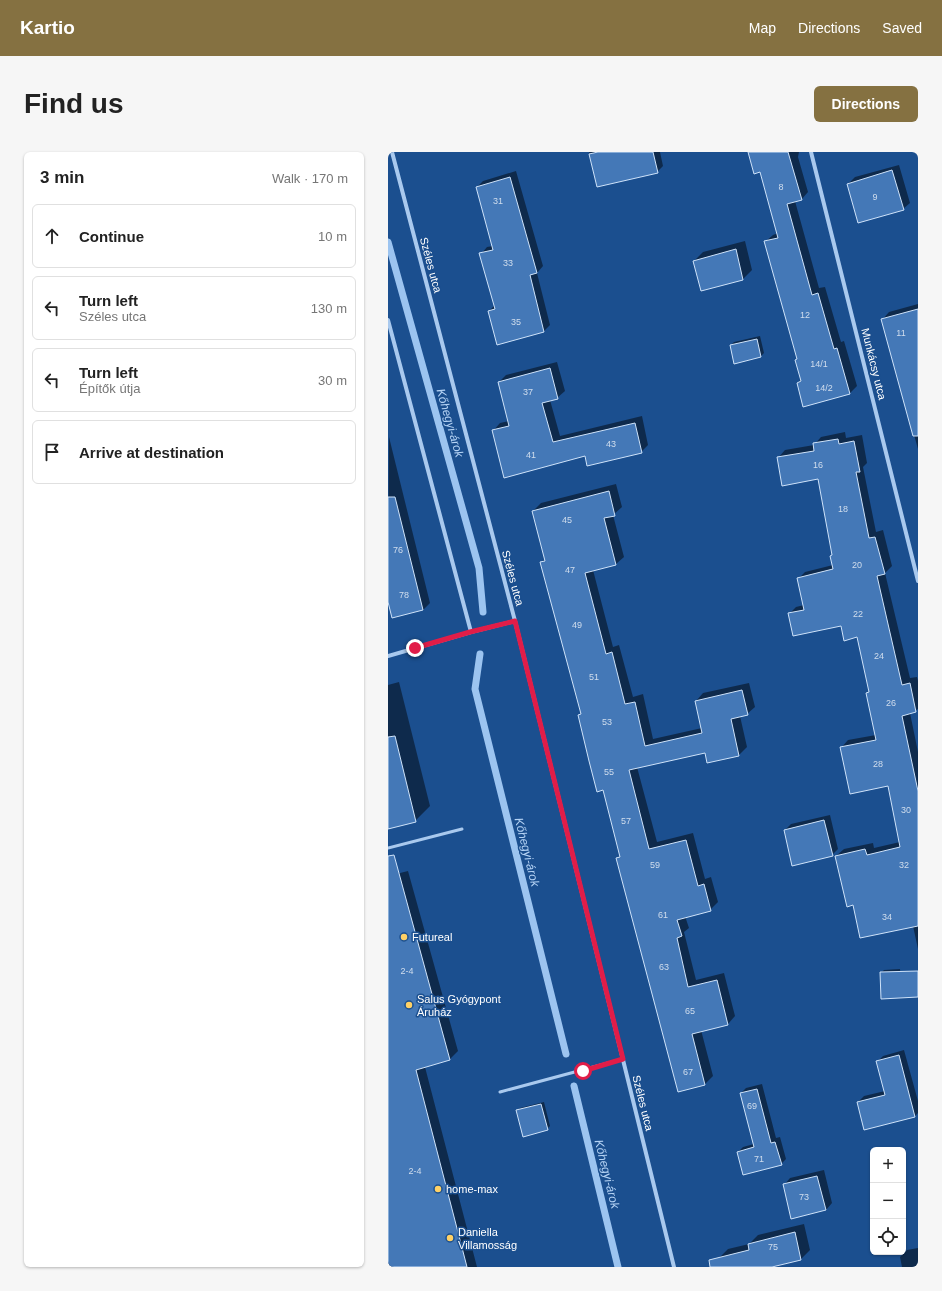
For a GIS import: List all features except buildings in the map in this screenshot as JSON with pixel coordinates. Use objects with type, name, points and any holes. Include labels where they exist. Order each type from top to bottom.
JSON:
[{"type":"street","name":"Széles utca","points":[[392,152],[515,621],[674,1267]]},
{"type":"street","name":"Munkácsy utca","points":[[811,152],[918,581]]},
{"type":"street","points":[[388,320],[470,632]]},
{"type":"street","points":[[388,656],[470,632],[515,621]]},
{"type":"lane","points":[[388,848],[462,829]]},
{"type":"lane","points":[[500,1092],[623,1059]]},
{"type":"waterway","name":"Kőhegyi-árok","points":[[388,242],[479,568],[483,612]]},
{"type":"waterway","name":"Kőhegyi-árok","points":[[480,654],[475,689],[566,1054]]},
{"type":"waterway","name":"Kőhegyi-árok","points":[[574,1086],[618,1267]]},
{"type":"place","name":"Futureal","points":[[404,937]]},
{"type":"place","name":"Salus Gyógypont Áruház","points":[[409,1005]]},
{"type":"place","name":"home-max","points":[[438,1189]]},
{"type":"place","name":"Daniella Villamosság","points":[[450,1238]]},
{"type":"route","points":[[415,648],[515,621],[623,1059],[583,1071]]}]
